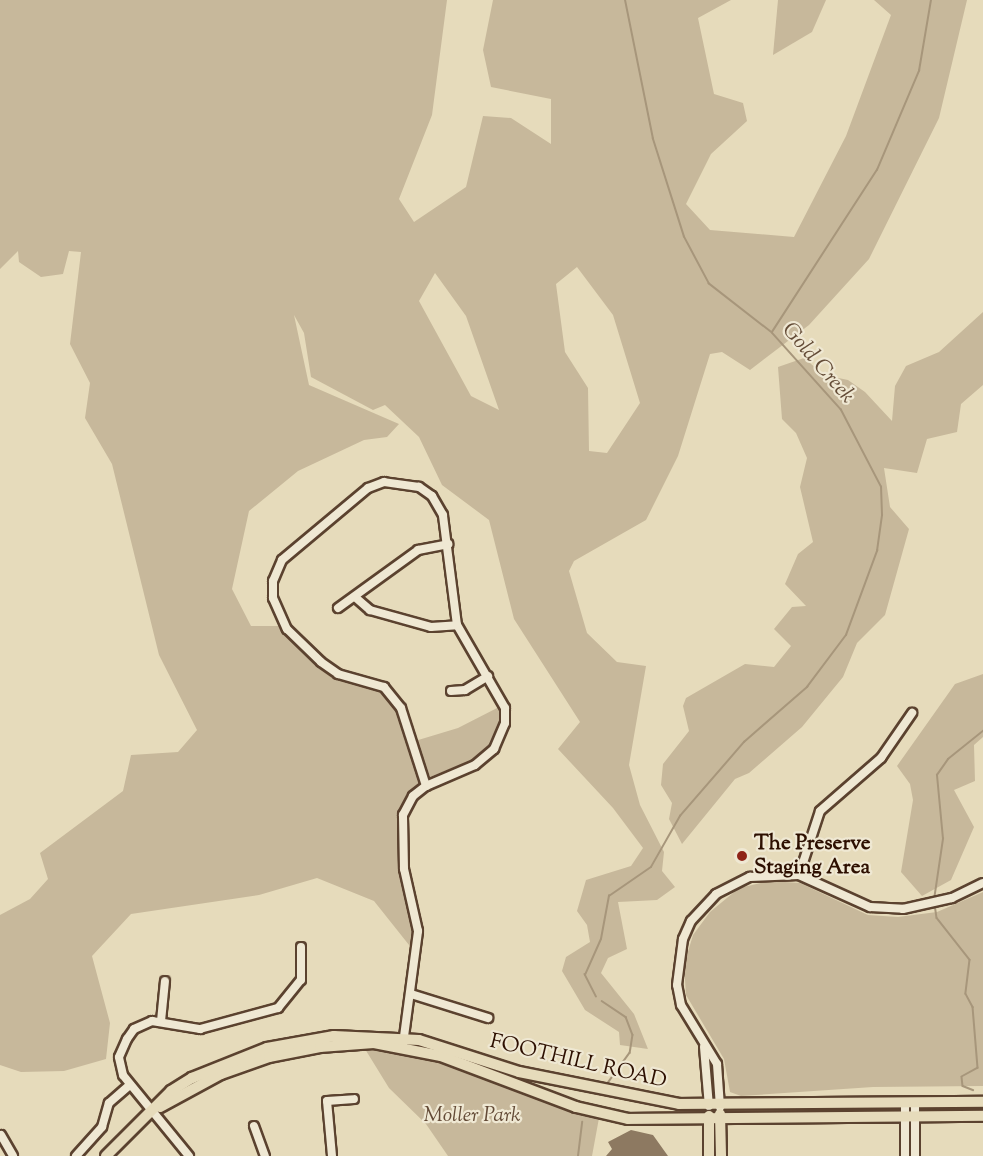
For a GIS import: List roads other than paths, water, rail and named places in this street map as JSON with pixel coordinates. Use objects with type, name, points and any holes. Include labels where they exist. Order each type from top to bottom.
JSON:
[{"type":"main road","name":"FOOTHILL ROAD","points":[[403,1042],[608,1115],[709,1120],[983,1116]]},
{"type":"main road","name":"FOOTHILL ROAD","points":[[106,1156],[152,1111],[221,1074],[296,1050],[361,1043],[403,1042],[558,1081],[656,1102],[715,1106],[983,1102]]},
{"type":"main road","points":[[709,1156],[709,1120],[715,1106]]},
{"type":"main road","points":[[715,1106],[720,1120],[721,1156]]},
{"type":"street","points":[[403,1042],[418,931],[404,869],[403,815],[413,796],[426,786],[475,765],[500,741],[505,708],[458,625],[443,515],[432,496],[402,482],[384,482],[368,488],[296,546],[282,560],[273,581],[278,616],[304,646],[338,674],[384,687],[401,708],[426,786]]},
{"type":"street","points":[[338,608],[418,550],[448,544]]},
{"type":"street","points":[[355,597],[370,610],[421,624],[458,625]]},
{"type":"street","points":[[450,691],[465,690],[488,676]]},
{"type":"street","points":[[799,875],[820,811],[881,758],[912,713]]},
{"type":"street","points":[[715,1106],[704,1044],[681,1005],[677,986],[678,955],[691,921],[734,883],[772,873],[799,875],[870,907],[919,908],[952,898],[983,883]]},
{"type":"street","points":[[187,1155],[130,1085],[119,1064],[127,1039],[143,1024],[161,1021],[200,1029],[278,1008],[301,980],[301,947]]},
{"type":"street","points":[[161,1021],[165,981]]},
{"type":"street","points":[[411,994],[488,1018]]},
{"type":"street","points":[[76,1156],[102,1126],[109,1103],[130,1085]]},
{"type":"street","points":[[332,1156],[327,1101],[354,1099]]},
{"type":"street","points":[[905,1156],[910,1103]]},
{"type":"street","points":[[910,1117],[915,1156]]},
{"type":"street","points":[[254,1126],[265,1156]]},
{"type":"street","points":[[1,1135],[13,1156]]},
{"type":"waterway","name":"Gold Creek","points":[[596,997],[585,975],[601,939],[609,896],[651,867],[680,816],[744,742],[807,687],[846,635],[877,551],[882,515],[881,487],[841,410],[772,333],[709,284],[684,237],[653,139],[625,0]]},
{"type":"waterway","points":[[772,332],[877,170],[919,71],[931,0]]},
{"type":"waterway","points":[[934,900],[943,839],[937,775],[948,759],[983,731]]},
{"type":"waterway","points":[[935,904],[937,918],[970,960],[966,994],[973,1007],[978,1068],[962,1077],[963,1086],[973,1090]]},
{"type":"waterway","name":"Gold Creek","points":[[602,1001],[626,1017],[633,1035],[630,1053],[607,1085]]},
{"type":"waterway","name":"Gold Creek","points":[[578,1156],[582,1122]]},
{"type":"place","name":"The Preserve Staging Area","points":[[742,856]]},
{"type":"park label","name":"Moller Park","points":[[472,1116]]}]
